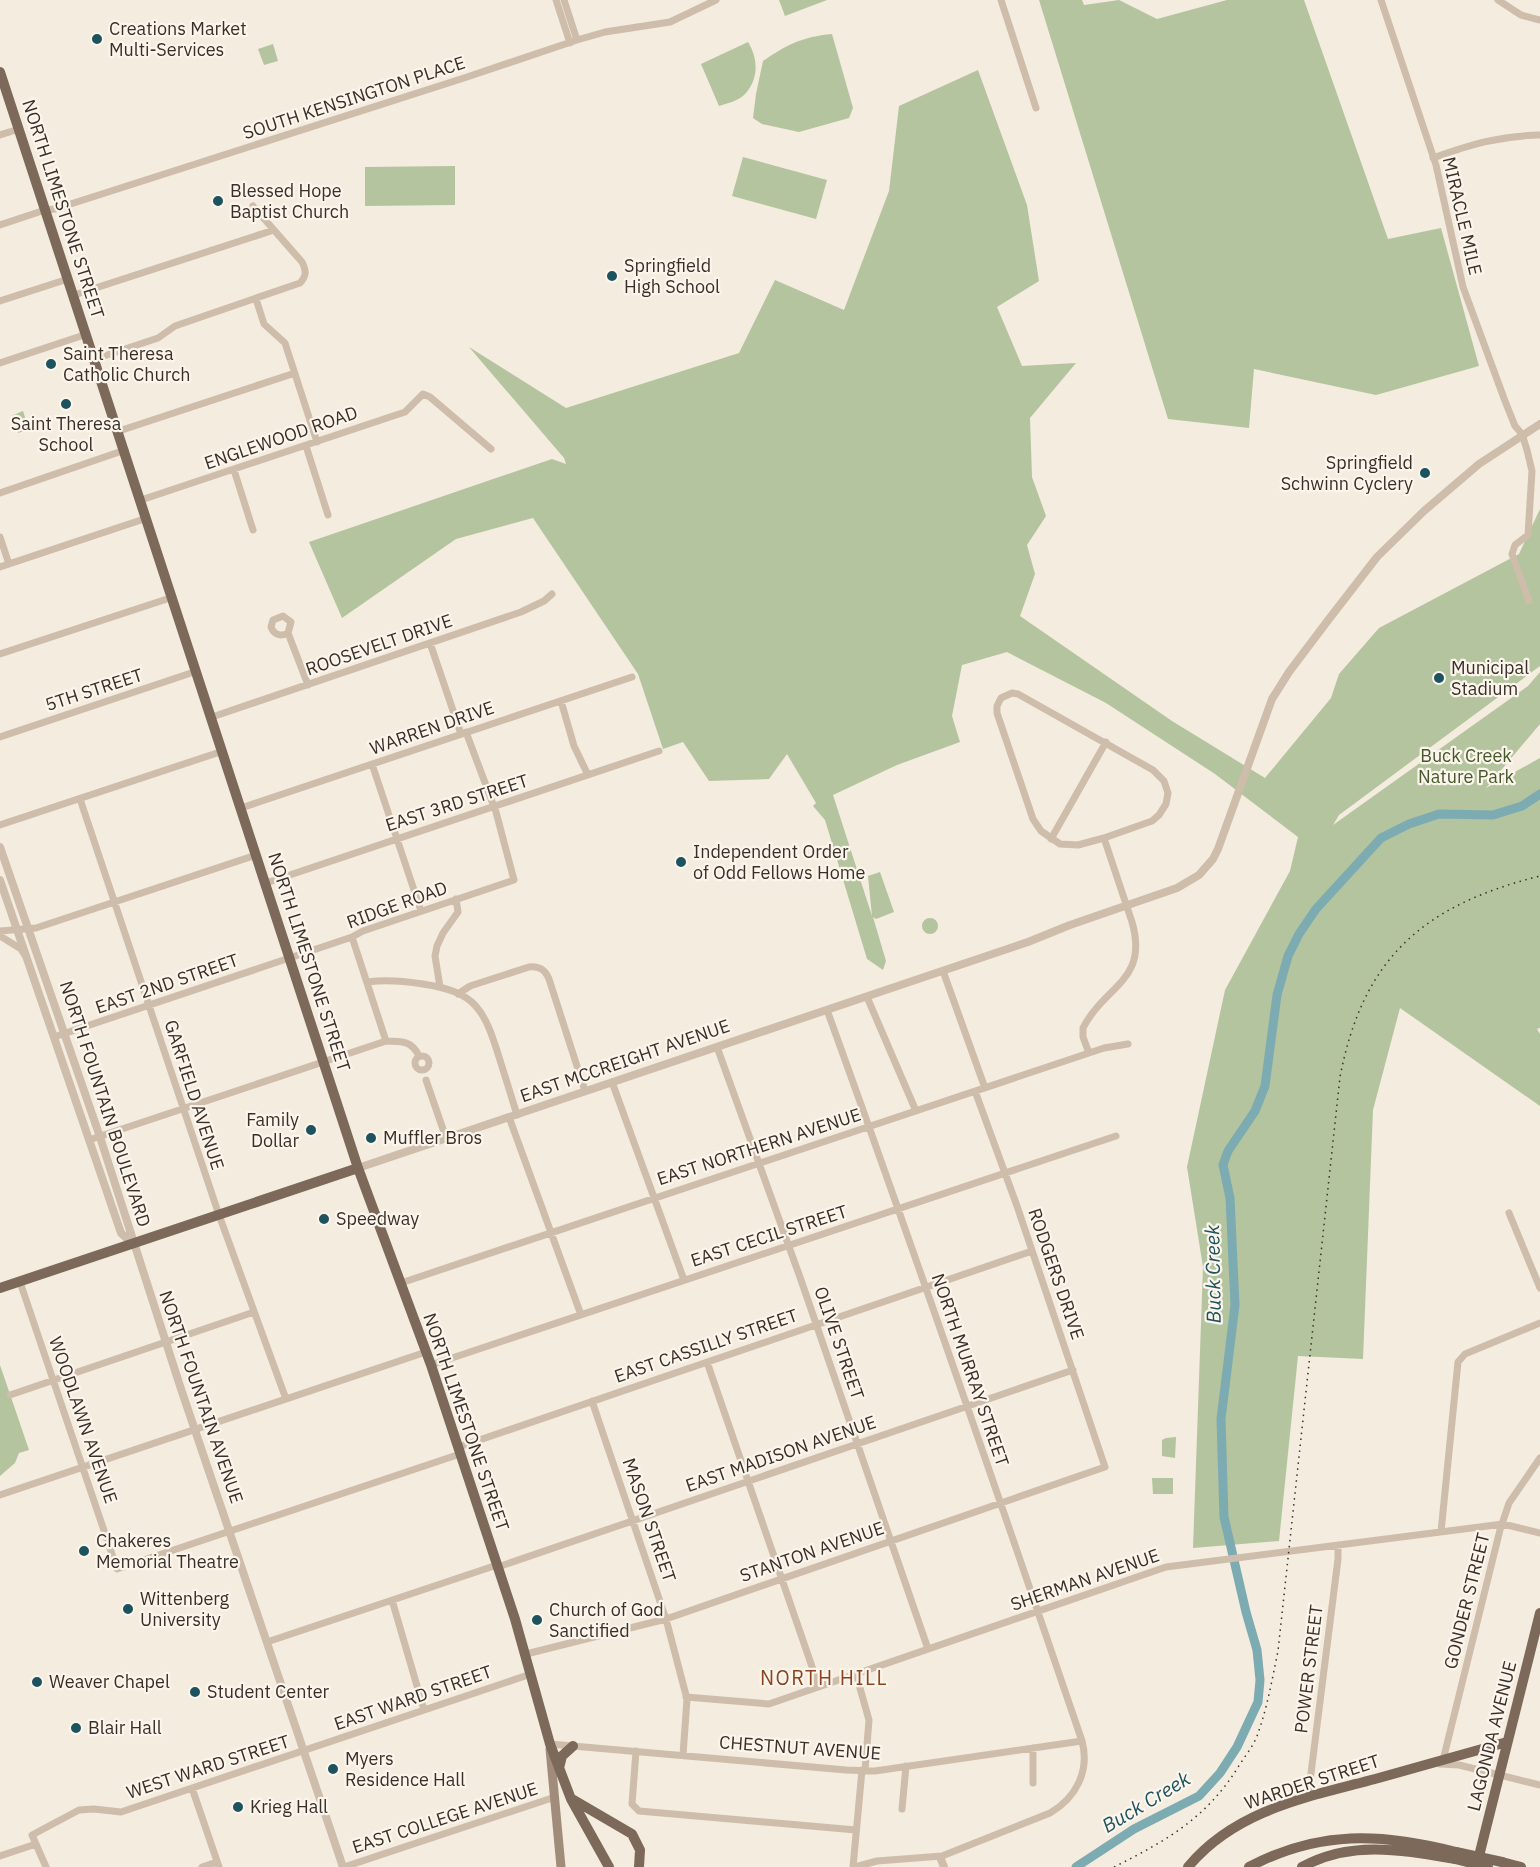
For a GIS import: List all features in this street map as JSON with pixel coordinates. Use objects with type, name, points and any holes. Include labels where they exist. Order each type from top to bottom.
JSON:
[{"type":"main road","name":"NORTH LIMESTONE STREET","points":[[0,72],[358,1168],[431,1365],[526,1654],[550,1744],[561,1867]]},
{"type":"main road","name":"EAST MCCREIGHT AVENUE","points":[[0,1288],[358,1168]]},
{"type":"main road","name":"LAGONDA AVENUE","points":[[1476,1867],[1540,1613]]},
{"type":"main road","name":"WARDER STREET","points":[[1188,1867],[1206,1848],[1236,1825],[1273,1809],[1308,1797],[1507,1742]]},
{"type":"main road","points":[[550,1744],[571,1799],[609,1867]]},
{"type":"main road","points":[[559,1771],[562,1756],[573,1746]]},
{"type":"main road","points":[[571,1799],[632,1834],[640,1850],[639,1867]]},
{"type":"main road","points":[[1249,1867],[1294,1847],[1346,1838],[1414,1841],[1488,1867]]},
{"type":"main road","points":[[1302,1867],[1334,1854],[1365,1849],[1397,1849],[1456,1855],[1521,1867]]},
{"type":"street","points":[[556,0],[573,41]]},
{"type":"street","points":[[564,0],[573,41]]},
{"type":"street","name":"SOUTH KENSINGTON PLACE","points":[[0,225],[464,78],[573,41],[605,32],[670,22],[716,0]]},
{"type":"street","points":[[1001,0],[1036,108]]},
{"type":"street","name":"MIRACLE MILE","points":[[1381,0],[1433,158],[1463,287],[1515,426],[1522,434],[1532,471],[1528,535],[1515,544],[1512,554],[1528,601]]},
{"type":"street","points":[[1498,0],[1521,15],[1540,20]]},
{"type":"street","points":[[0,135],[19,129]]},
{"type":"street","points":[[1433,158],[1487,140],[1540,135]]},
{"type":"street","points":[[95,359],[158,338],[175,326],[300,283],[305,278],[305,268],[302,262],[253,206]]},
{"type":"street","points":[[74,295],[274,230]]},
{"type":"street","points":[[0,301],[68,279]]},
{"type":"street","points":[[256,299],[264,324],[285,343],[317,442]]},
{"type":"street","points":[[0,363],[87,334]]},
{"type":"street","points":[[119,431],[295,373]]},
{"type":"street","name":"ENGLEWOOD ROAD","points":[[141,500],[405,412],[423,394],[430,397],[491,449]]},
{"type":"street","name":"EAST MCCREIGHT AVENUE","points":[[358,1168],[943,971],[1189,882],[1206,867],[1218,849],[1272,699],[1289,672],[1365,571],[1392,541],[1470,471],[1540,424]]},
{"type":"street","points":[[306,446],[328,515]]},
{"type":"street","points":[[0,493],[125,450]]},
{"type":"street","points":[[234,470],[253,530]]},
{"type":"street","points":[[0,567],[147,518]]},
{"type":"street","points":[[0,537],[9,564]]},
{"type":"street","name":"ROOSEVELT DRIVE","points":[[212,717],[522,612],[544,601],[552,594]]},
{"type":"street","points":[[0,654],[173,597]]},
{"type":"street","points":[[288,633],[308,685]]},
{"type":"street","points":[[430,642],[463,733],[494,807]]},
{"type":"street","name":"5TH STREET","points":[[0,737],[197,671]]},
{"type":"street","name":"WARREN DRIVE","points":[[242,808],[632,678]]},
{"type":"street","points":[[1008,694],[1018,694],[1106,742],[1153,770],[1164,781],[1168,794],[1166,804],[1152,821],[1104,838],[1072,846],[1060,844],[1041,831],[1033,819],[997,713],[997,706],[1002,697],[1008,694]]},
{"type":"street","points":[[561,701],[573,746],[588,775]]},
{"type":"street","points":[[1051,839],[1106,742]]},
{"type":"street","points":[[0,825],[223,751]]},
{"type":"street","name":"EAST 3RD STREET","points":[[266,883],[658,751]]},
{"type":"street","points":[[372,764],[421,911]]},
{"type":"street","name":"GARFIELD AVENUE","points":[[80,799],[219,1215],[286,1399]]},
{"type":"street","name":"RIDGE ROAD","points":[[290,958],[514,880],[494,807]]},
{"type":"street","points":[[1089,1053],[1083,1037],[1083,1028],[1128,973],[1135,961],[1136,936],[1104,838]]},
{"type":"street","name":"NORTH FOUNTAIN BOULEVARD","points":[[0,847],[100,1137],[133,1244]]},
{"type":"street","points":[[0,934],[17,928],[36,928],[256,855]]},
{"type":"street","name":"NORTH FOUNTAIN BOULEVARD","points":[[0,880],[121,1233],[133,1244]]},
{"type":"street","points":[[440,987],[436,951],[440,938],[458,912],[456,899]]},
{"type":"street","points":[[0,934],[26,955]]},
{"type":"street","points":[[352,937],[386,1041]]},
{"type":"street","name":"EAST 2ND STREET","points":[[54,1037],[290,958]]},
{"type":"street","points":[[458,994],[470,986],[529,967],[539,967],[544,970],[549,979],[585,1092]]},
{"type":"street","points":[[943,971],[985,1088]]},
{"type":"street","points":[[368,982],[405,981],[440,987],[471,1002],[486,1018],[513,1116],[581,1315]]},
{"type":"street","points":[[867,997],[916,1111]]},
{"type":"street","name":"NORTH MURRAY STREET","points":[[827,1010],[899,1209],[1038,1611],[1082,1741],[1085,1760],[1077,1788],[1057,1808],[1032,1820],[940,1857],[877,1861],[854,1867]]},
{"type":"street","points":[[90,1140],[386,1041],[410,1044],[419,1056]]},
{"type":"street","name":"EAST NORTHERN AVENUE","points":[[400,1283],[1112,1045],[1128,1044]]},
{"type":"street","name":"OLIVE STREET","points":[[717,1047],[789,1245],[928,1649]]},
{"type":"street","points":[[426,1080],[446,1138]]},
{"type":"street","points":[[612,1082],[684,1280]]},
{"type":"street","name":"RODGERS DRIVE","points":[[975,1091],[1105,1467]]},
{"type":"street","name":"EAST CECIL STREET","points":[[431,1365],[1116,1136]]},
{"type":"street","points":[[1509,1213],[1540,1288]]},
{"type":"street","name":"NORTH FOUNTAIN AVENUE","points":[[133,1244],[343,1867]]},
{"type":"street","name":"EAST CASSILLY STREET","points":[[117,1569],[460,1450],[592,1401],[1032,1251]]},
{"type":"street","name":"WOODLAWN AVENUE","points":[[20,1282],[117,1569]]},
{"type":"street","points":[[10,1395],[254,1312]]},
{"type":"street","points":[[1441,1532],[1458,1362],[1465,1354],[1540,1323]]},
{"type":"street","points":[[0,1495],[426,1352]]},
{"type":"street","points":[[708,1362],[819,1687]]},
{"type":"street","name":"EAST MADISON AVENUE","points":[[267,1642],[498,1566],[1073,1370]]},
{"type":"street","name":"MASON STREET","points":[[592,1401],[666,1618],[686,1697],[683,1755]]},
{"type":"street","name":"GONDER STREET","points":[[1443,1760],[1509,1503],[1540,1458]]},
{"type":"street","name":"STANTON AVENUE","points":[[526,1654],[666,1618],[1105,1467]]},
{"type":"street","name":"SHERMAN AVENUE","points":[[686,1697],[769,1704],[1156,1570],[1260,1554],[1503,1524],[1540,1533]]},
{"type":"street","name":"POWER STREET","points":[[1308,1797],[1338,1545]]},
{"type":"street","points":[[392,1600],[424,1710]]},
{"type":"street","name":"EAST WARD STREET","points":[[304,1751],[531,1674]]},
{"type":"street","points":[[854,1867],[869,1720],[856,1674]]},
{"type":"street","name":"CHESTNUT AVENUE","points":[[550,1744],[864,1770],[1082,1741]]},
{"type":"street","points":[[1033,1748],[1033,1783]]},
{"type":"street","name":"WEST WARD STREET","points":[[36,1844],[32,1835],[72,1812],[86,1809],[120,1812],[304,1751]]},
{"type":"street","points":[[636,1751],[632,1804],[639,1811],[856,1830]]},
{"type":"street","name":"WARDER STREET","points":[[1426,1765],[1460,1766],[1540,1785]]},
{"type":"street","points":[[902,1809],[906,1766]]},
{"type":"street","points":[[192,1788],[218,1865],[202,1867]]},
{"type":"street","name":"EAST COLLEGE AVENUE","points":[[343,1867],[555,1797]]},
{"type":"street","points":[[0,1856],[36,1844],[46,1867]]},
{"type":"street","points":[[940,1857],[944,1867]]},
{"type":"green space","points":[[779,0],[827,0],[785,16]]},
{"type":"green space","points":[[1039,0],[1082,0],[1084,5],[1119,0],[1157,19],[1227,0],[1304,0],[1388,239],[1441,228],[1479,366],[1376,395],[1254,369],[1249,428],[1168,419]]},
{"type":"green space","points":[[832,34],[853,108],[849,118],[799,132],[762,124],[753,118],[763,61],[796,42]]},
{"type":"green space","points":[[748,42],[754,55],[756,68],[753,81],[743,96],[719,106],[701,64]]},
{"type":"green space","points":[[273,44],[278,61],[264,65],[258,49]]},
{"type":"green space","name":"Buck Creek Nature Park","points":[[978,70],[1027,205],[1039,281],[997,307],[1022,366],[1076,363],[1030,418],[1032,477],[1046,516],[1027,545],[1035,574],[1020,616],[1172,721],[1265,778],[1331,698],[1339,674],[1379,628],[1519,554],[1540,509],[1540,666],[1339,815],[1333,825],[1528,686],[1540,672],[1540,724],[1486,788],[1540,758],[1540,1028],[1537,1029],[1540,1034],[1540,1106],[1400,1008],[1373,1110],[1363,1359],[1298,1356],[1279,1541],[1193,1548],[1203,1267],[1187,1167],[1225,990],[1290,871],[1298,837],[1215,774],[1106,703],[1007,652],[962,665],[952,716],[960,742],[897,765],[833,795],[872,916],[868,876],[880,872],[894,912],[876,919],[873,917],[886,961],[883,970],[867,959],[825,820],[813,806],[816,803],[787,754],[769,779],[709,781],[683,742],[663,749],[638,674],[533,518],[456,539],[342,618],[309,542],[552,459],[566,464],[564,458],[469,347],[566,408],[739,353],[775,280],[844,310],[889,191],[899,106]]},
{"type":"green space","points":[[743,157],[827,180],[816,219],[732,196]]},
{"type":"green space","points":[[455,166],[455,205],[365,206],[365,167]]},
{"type":"green space","points":[[23,411],[29,429],[18,433],[11,416]]},
{"type":"green space","points":[[927,918],[933,918],[938,926],[936,932],[927,934],[922,929],[922,923]]},
{"type":"green space","points":[[0,1365],[29,1450],[19,1453],[15,1463],[0,1476]]},
{"type":"green space","points":[[1176,1437],[1175,1458],[1162,1456],[1162,1440]]},
{"type":"green space","points":[[1152,1478],[1173,1478],[1173,1494],[1153,1494]]},
{"type":"waterway","name":"Buck Creek","points":[[1076,1867],[1134,1829],[1199,1796],[1220,1773],[1237,1747],[1258,1702],[1260,1680],[1257,1650],[1224,1517],[1221,1419],[1235,1305],[1230,1198],[1223,1165],[1228,1151],[1255,1111],[1265,1086],[1277,995],[1288,956],[1299,934],[1316,909],[1381,838],[1409,824],[1439,814],[1493,815],[1522,806],[1540,794]]},
{"type":"railway","points":[[1114,1867],[1169,1837],[1214,1799],[1228,1783],[1251,1747],[1264,1715],[1278,1651],[1340,1077],[1350,1035],[1365,999],[1383,968],[1405,942],[1432,921],[1463,903],[1499,888],[1540,876]]},
{"type":"place","name":"Creations Market Multi-Services","points":[[97,39]]},
{"type":"place","name":"Blessed Hope Baptist Church","points":[[218,201]]},
{"type":"place","name":"Springfield High School","points":[[612,276]]},
{"type":"place","name":"Saint Theresa Catholic Church","points":[[51,364]]},
{"type":"place","name":"Saint Theresa School","points":[[66,404]]},
{"type":"place","name":"Springfield Schwinn Cyclery","points":[[1425,473]]},
{"type":"place","name":"Municipal Stadium","points":[[1439,678]]},
{"type":"place","name":"Independent Order of Odd Fellows Home","points":[[681,862]]},
{"type":"place","name":"Family Dollar","points":[[311,1130]]},
{"type":"place","name":"Muffler Bros","points":[[371,1138]]},
{"type":"place","name":"Speedway","points":[[324,1219]]},
{"type":"place","name":"Chakeres Memorial Theatre","points":[[84,1551]]},
{"type":"place","name":"Wittenberg University","points":[[128,1609]]},
{"type":"place","name":"Church of God Sanctified","points":[[537,1620]]},
{"type":"place","name":"Weaver Chapel","points":[[37,1682]]},
{"type":"place","name":"Student Center","points":[[195,1692]]},
{"type":"place","name":"Blair Hall","points":[[76,1728]]},
{"type":"place","name":"Myers Residence Hall","points":[[333,1769]]},
{"type":"place","name":"Krieg Hall","points":[[238,1807]]},
{"type":"district","name":"NORTH HILL","points":[[824,1678]]}]
